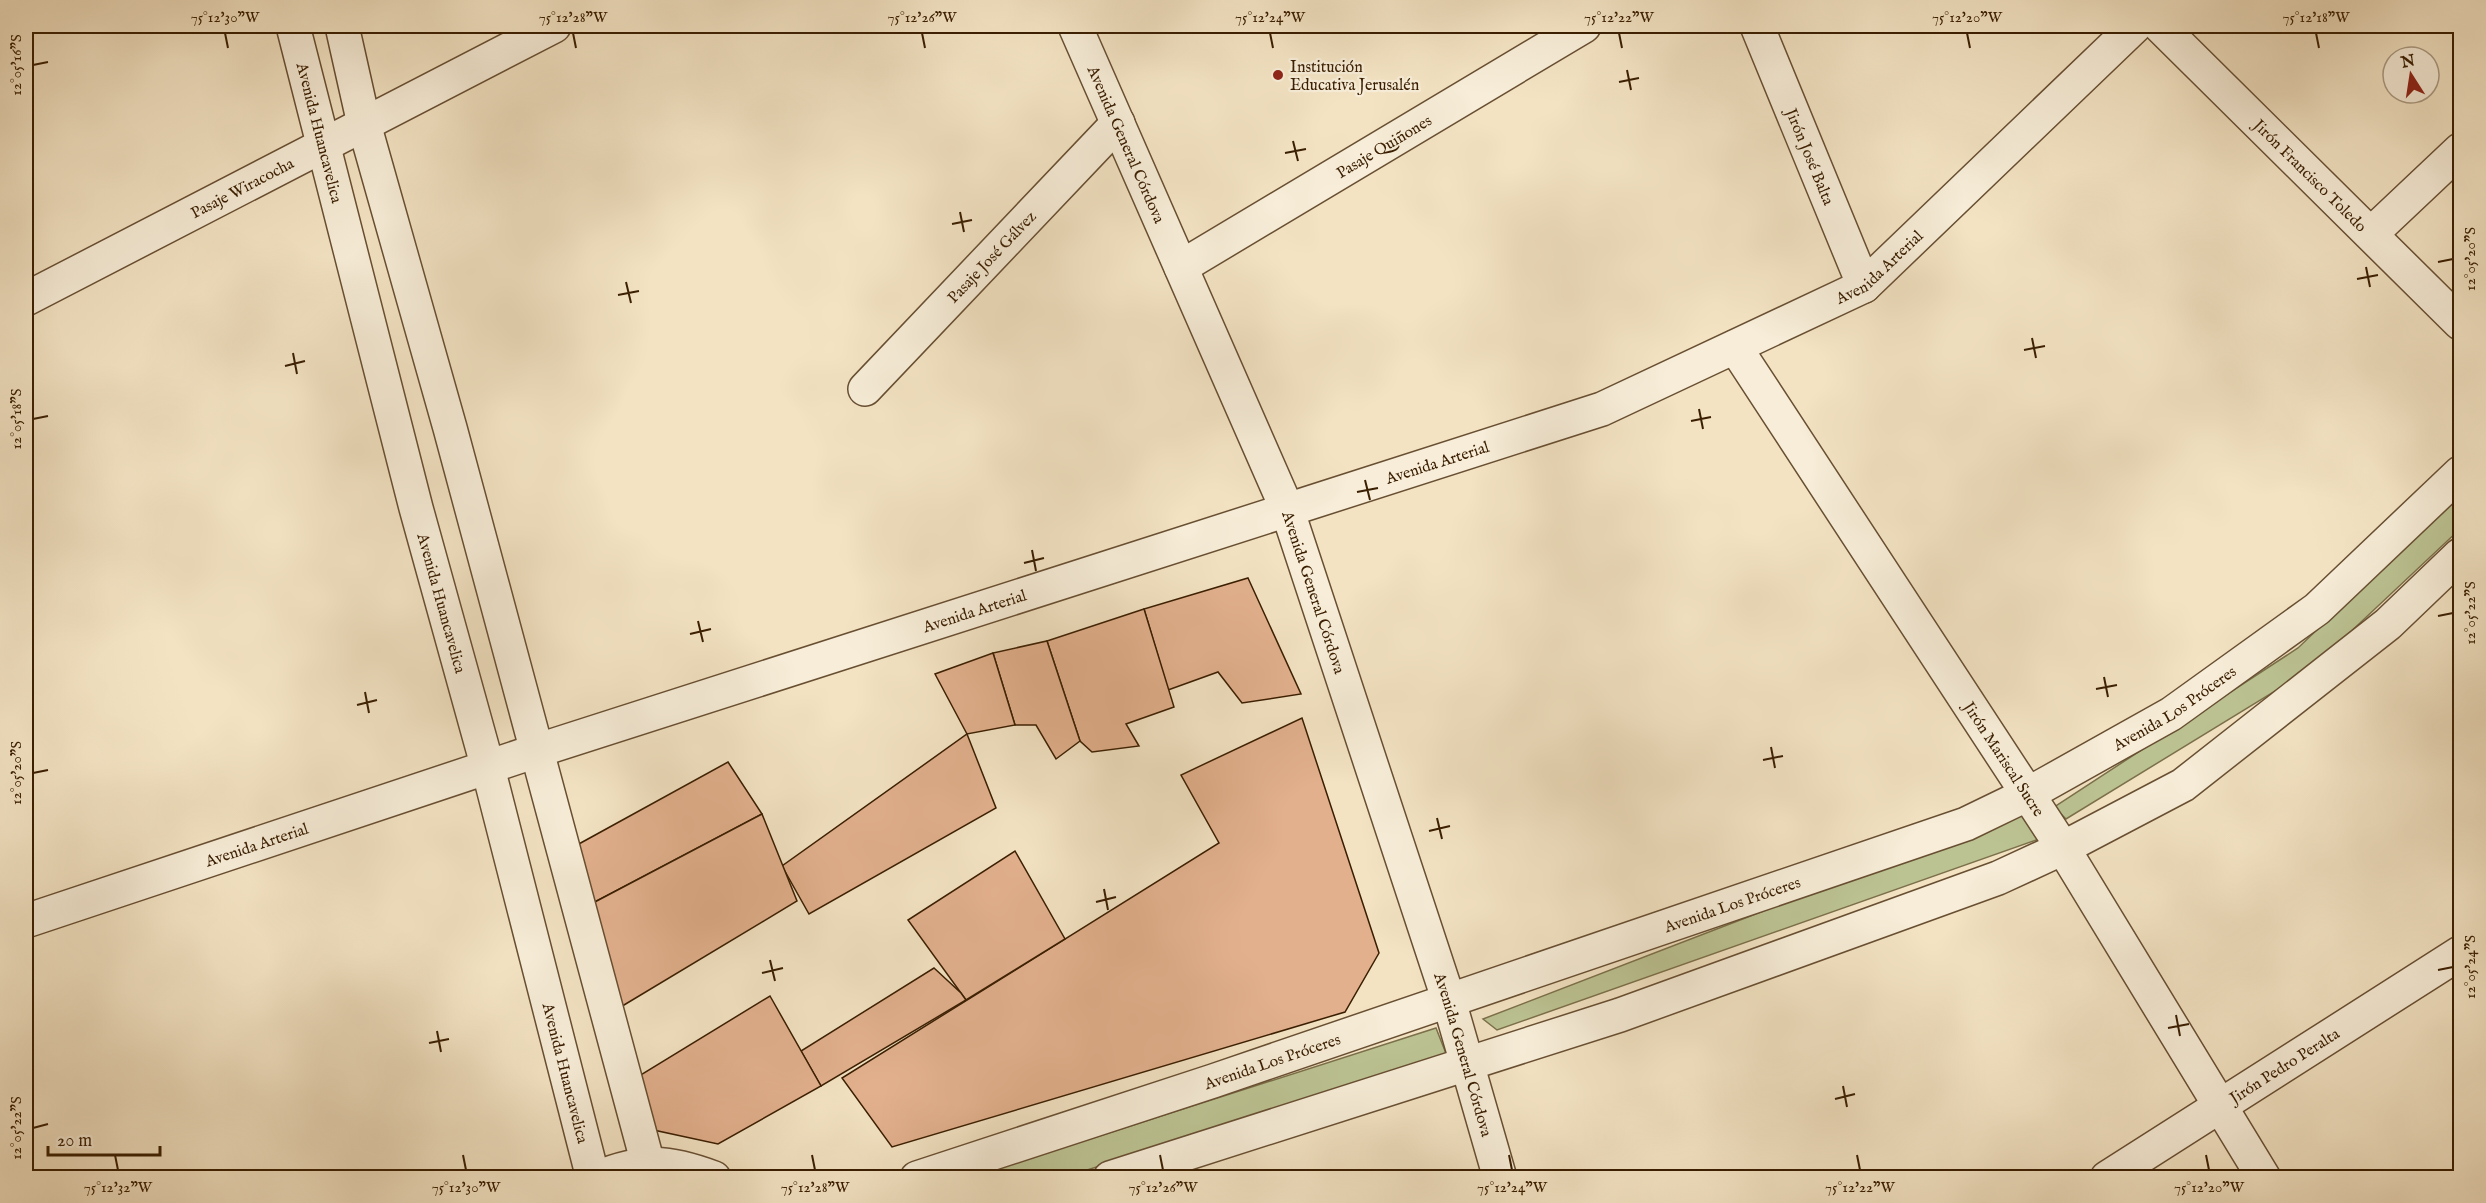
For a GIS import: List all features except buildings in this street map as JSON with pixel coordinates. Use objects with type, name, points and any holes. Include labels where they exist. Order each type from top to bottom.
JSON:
[{"type":"street","name":"Avenida Huancavelica","points":[[293,26],[416,508],[488,768],[595,1178]]},
{"type":"street","points":[[342,26],[364,124],[450,428],[648,1164]]},
{"type":"street","name":"Pasaje Wiracocha","points":[[26,299],[554,26]]},
{"type":"street","name":"Avenida General Córdova","points":[[1075,26],[1287,509],[1449,1001],[1500,1178]]},
{"type":"street","name":"Pasaje Quiñones","points":[[1180,267],[1584,26]]},
{"type":"street","name":"Jirón José Balta","points":[[1757,26],[1864,286]]},
{"type":"street","name":"Avenida Arterial","points":[[26,921],[536,751],[1602,410],[1864,286],[2135,26]]},
{"type":"street","name":"Jirón Francisco Toledo","points":[[2160,26],[2460,323]]},
{"type":"street","name":"Pasaje José Gálvez","points":[[865,389],[1118,123]]},
{"type":"street","points":[[2371,234],[2460,150]]},
{"type":"street","name":"Jirón Mariscal Sucre","points":[[1735,347],[2063,848],[2264,1178]]},
{"type":"street","name":"Avenida Los Próceres","points":[[917,1178],[1449,1001],[1966,824],[2028,794],[2171,714],[2317,609],[2460,473]]},
{"type":"street","points":[[1110,1178],[1620,1015],[1998,878],[2063,848],[2183,785],[2388,624],[2460,555]]},
{"type":"street","name":"Jirón Pedro Peralta","points":[[2107,1178],[2460,953]]},
{"type":"street","points":[[595,1178],[620,1168],[648,1164],[684,1167],[714,1178]]},
{"type":"green space","points":[[2460,493],[2460,529],[2311,669],[2066,819],[2054,807],[2298,648]]},
{"type":"green space","points":[[2023,811],[2039,839],[1497,1030],[1483,1019]]},
{"type":"green space","points":[[1436,1028],[1447,1056],[1065,1177],[968,1178]]},
{"type":"place","name":"Institución Educativa Jerusalén","points":[[1278,75]]}]
